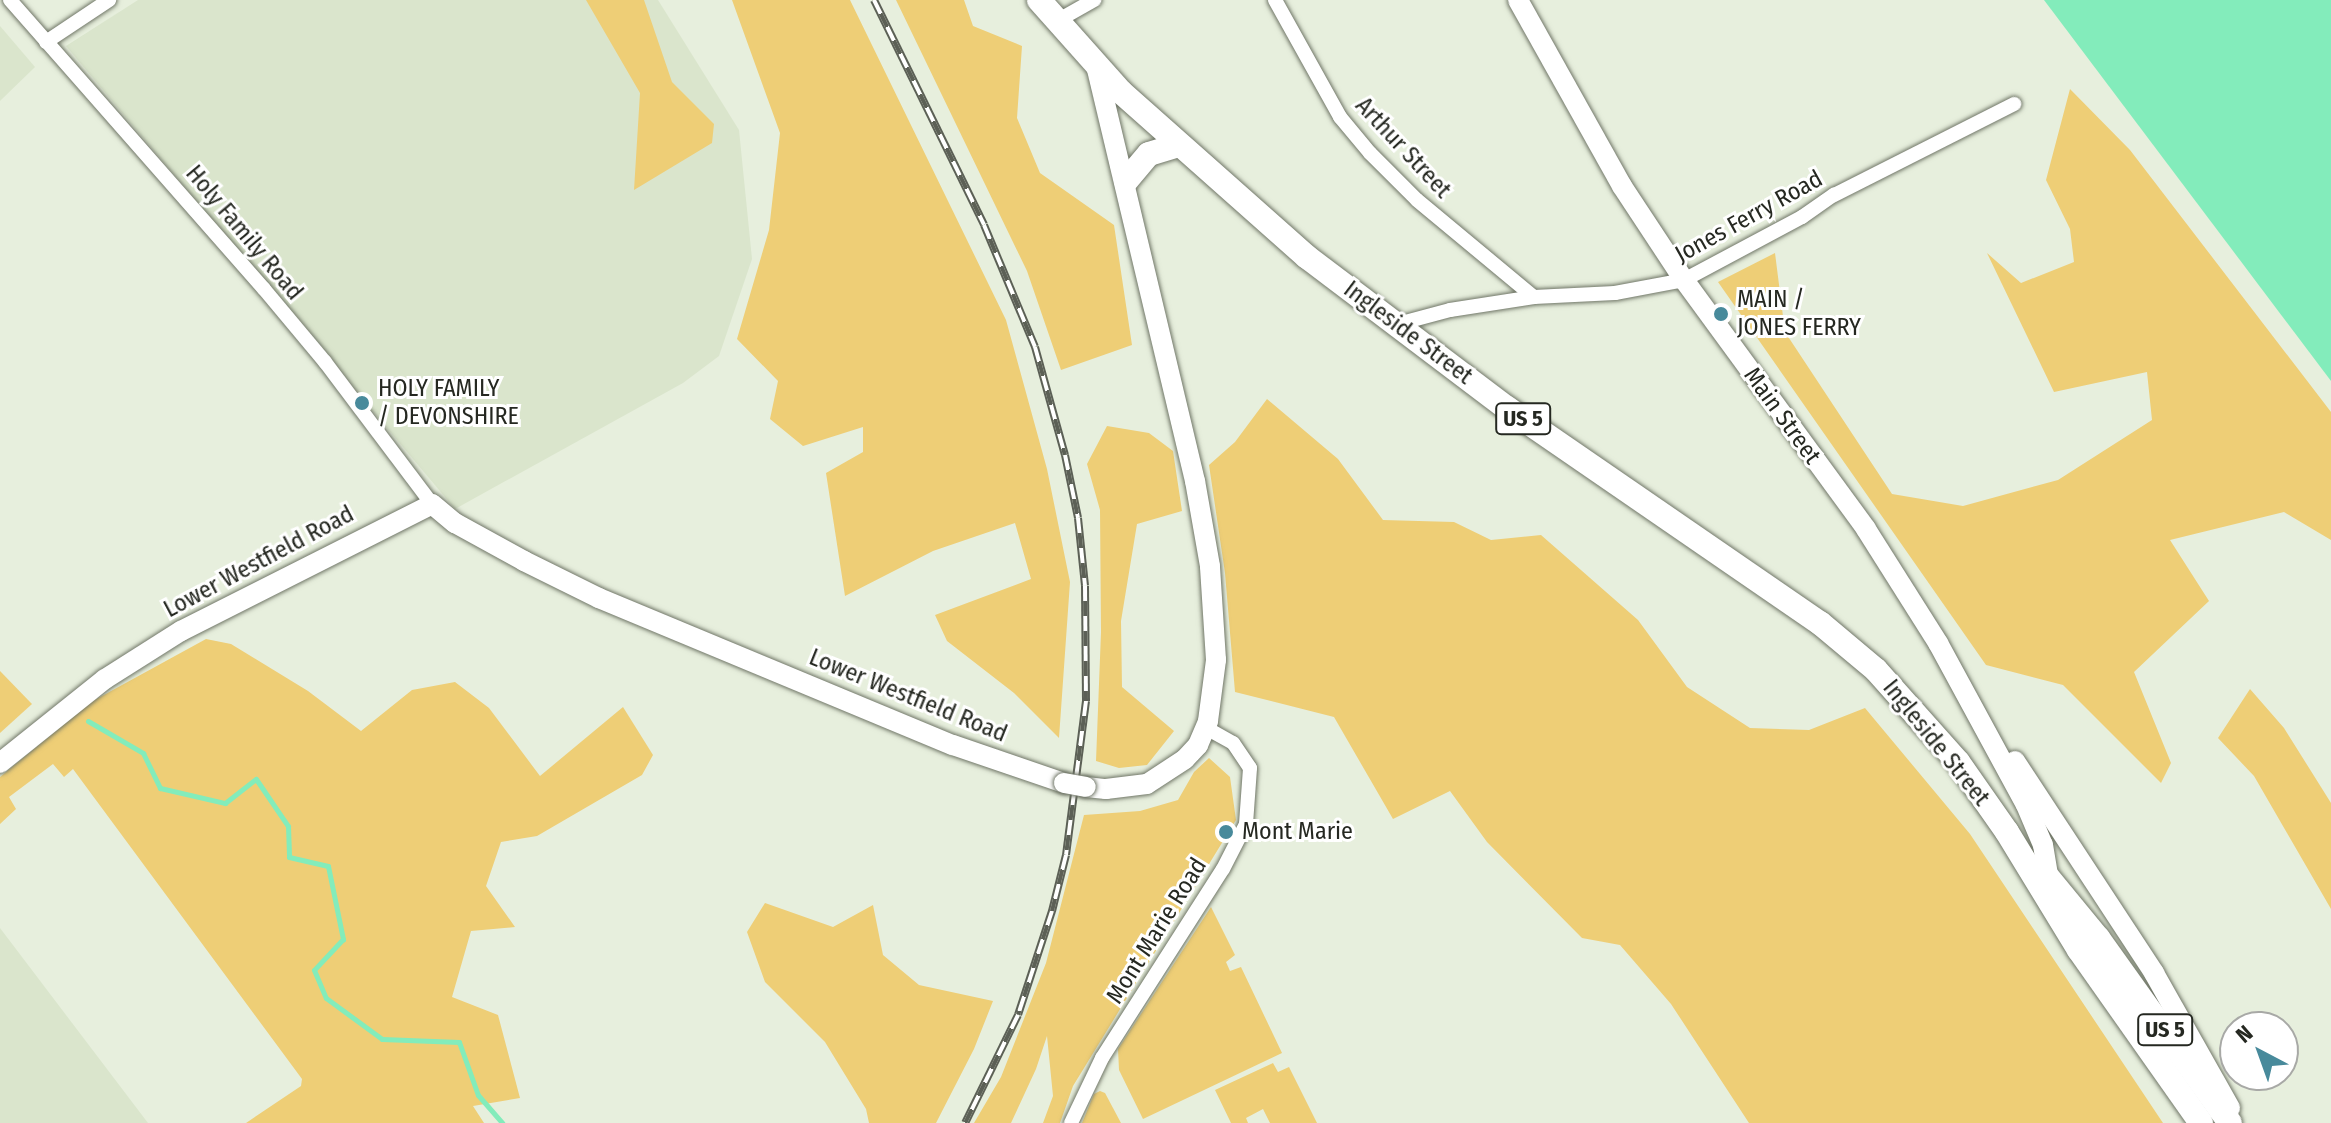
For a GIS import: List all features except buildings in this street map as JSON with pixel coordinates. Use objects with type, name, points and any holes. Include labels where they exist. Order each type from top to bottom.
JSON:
[{"type":"main road","name":"Ingleside Street","points":[[1039,0],[1096,65],[1178,145],[1307,257],[1394,325],[1610,482],[1844,641],[1907,700],[1958,762],[2007,832],[2051,907],[2089,944]]},
{"type":"main road","points":[[1126,181],[1149,154],[1178,145]]},
{"type":"main road","name":"Ingleside Street","points":[[2007,832],[2049,878],[2089,944]]},
{"type":"main road","name":"US 5","points":[[2089,944],[2201,1123]]},
{"type":"main road","name":"US 5","points":[[2089,944],[2230,1123]]},
{"type":"street","name":"Holy Family Road","points":[[10,0],[108,108],[325,362],[432,504]]},
{"type":"street","points":[[46,42],[109,0]]},
{"type":"street","points":[[1057,21],[1094,0]]},
{"type":"street","name":"Arthur Street","points":[[1275,0],[1340,117],[1370,153],[1417,200],[1534,297]]},
{"type":"street","name":"Main Street","points":[[1518,0],[1622,186],[1684,280],[1866,529],[1975,706],[2029,781],[2154,973],[2239,1123]]},
{"type":"street","name":"Lower Westfield Road","points":[[0,763],[93,688],[181,631],[432,504],[455,523],[510,554],[599,598],[953,745],[1064,783],[1086,787],[1128,788],[1163,777],[1185,759],[1206,728],[1216,660],[1210,566],[1195,481],[1096,65]]},
{"type":"street","name":"Jones Ferry Road","points":[[1394,325],[1450,310],[1534,297],[1615,293],[1684,280],[1802,217],[1834,195],[2014,104]]},
{"type":"street","name":"Main Street","points":[[1975,706],[2043,845],[2051,907]]},
{"type":"street","name":"Mont Marie Road","points":[[1071,1123],[1102,1058],[1223,869],[1246,824],[1250,768],[1233,743],[1206,728]]},
{"type":"shaded area","points":[[138,0],[658,0],[739,130],[752,259],[719,356],[683,383],[455,509],[66,46]]},
{"type":"shaded area","points":[[586,0],[644,0],[672,82],[714,124],[712,143],[634,190],[640,93]]},
{"type":"shaded area","points":[[732,0],[850,0],[1006,320],[1047,469],[1070,582],[1059,738],[1014,693],[947,641],[935,615],[1031,579],[1015,523],[933,551],[845,596],[826,473],[863,452],[863,427],[803,446],[770,419],[778,381],[737,339],[769,230],[780,133]]},
{"type":"shaded area","points":[[896,0],[964,0],[973,26],[1022,46],[1017,118],[1040,173],[1114,225],[1132,345],[1061,370],[1027,271]]},
{"type":"shaded area","points":[[2044,0],[2331,0],[2331,381]]},
{"type":"shaded area","points":[[0,26],[35,67],[0,101]]},
{"type":"shaded area","points":[[2070,89],[2130,150],[2331,412],[2331,540],[2284,512],[2170,540],[2209,601],[2134,672],[2171,763],[2161,783],[2063,685],[1986,665],[1718,282],[1775,253],[1785,332],[1892,494],[1963,506],[2058,480],[2152,420],[2147,372],[2054,392],[1987,253],[2021,283],[2074,262],[2070,229],[2046,180]]},
{"type":"shaded area","points":[[1267,399],[1338,459],[1383,520],[1454,522],[1491,540],[1541,535],[1638,620],[1687,687],[1750,728],[1809,730],[1865,708],[1970,834],[2163,1123],[1749,1123],[1671,1004],[1620,945],[1582,938],[1487,842],[1450,791],[1393,819],[1334,717],[1235,692],[1225,573],[1209,465],[1235,442]]},
{"type":"shaded area","points":[[1107,426],[1149,433],[1173,451],[1182,511],[1137,524],[1121,621],[1122,687],[1174,731],[1147,765],[1119,768],[1096,761],[1101,632],[1100,510],[1087,464]]},
{"type":"shaded area","points":[[206,639],[231,644],[308,691],[361,731],[412,690],[455,682],[489,708],[540,776],[623,707],[653,755],[642,775],[537,836],[501,842],[486,886],[515,927],[471,931],[452,997],[498,1015],[520,1098],[473,1106],[484,1123],[246,1123],[301,1086],[302,1079],[73,769],[64,777],[53,764],[9,797],[16,809],[0,824],[0,777],[91,702]]},
{"type":"shaded area","points":[[0,671],[32,704],[0,733]]},
{"type":"shaded area","points":[[2250,689],[2284,728],[2331,803],[2331,909],[2254,776],[2218,738]]},
{"type":"shaded area","points":[[1209,758],[1230,777],[1236,820],[1073,1086],[1060,1123],[1043,1123],[1053,1096],[1047,1036],[1036,1069],[1011,1123],[974,1123],[1001,1077],[1046,963],[1084,815],[1140,811],[1178,800],[1194,772]]},
{"type":"shaded area","points":[[765,903],[833,927],[873,905],[883,955],[919,985],[993,1001],[974,1049],[936,1123],[869,1123],[866,1109],[825,1042],[765,982],[747,932]]},
{"type":"shaded area","points":[[1211,907],[1235,955],[1226,962],[1230,971],[1241,967],[1282,1053],[1143,1119],[1119,1070],[1118,1049]]},
{"type":"shaded area","points":[[0,928],[148,1123],[0,1123]]},
{"type":"shaded area","points":[[1273,1063],[1278,1072],[1289,1067],[1317,1123],[1270,1123],[1263,1109],[1246,1118],[1248,1123],[1231,1123],[1215,1090]]},
{"type":"shaded area","points":[[1100,1091],[1105,1093],[1121,1123],[1082,1123],[1094,1094]]},
{"type":"waterway","points":[[88,721],[143,753],[160,788],[225,803],[256,779],[288,826],[289,857],[328,866],[343,939],[314,970],[326,998],[382,1039],[459,1042],[478,1095],[502,1123]]},
{"type":"railway","points":[[874,0],[984,225],[1035,347],[1065,455],[1078,518],[1085,586],[1086,701],[1066,855],[1052,911],[1018,1015],[965,1123]]},
{"type":"place","name":"MAIN / JONES FERRY","points":[[1721,314]]},
{"type":"place","name":"HOLY FAMILY / DEVONSHIRE","points":[[362,403]]},
{"type":"place","name":"Mont Marie","points":[[1226,832]]}]
